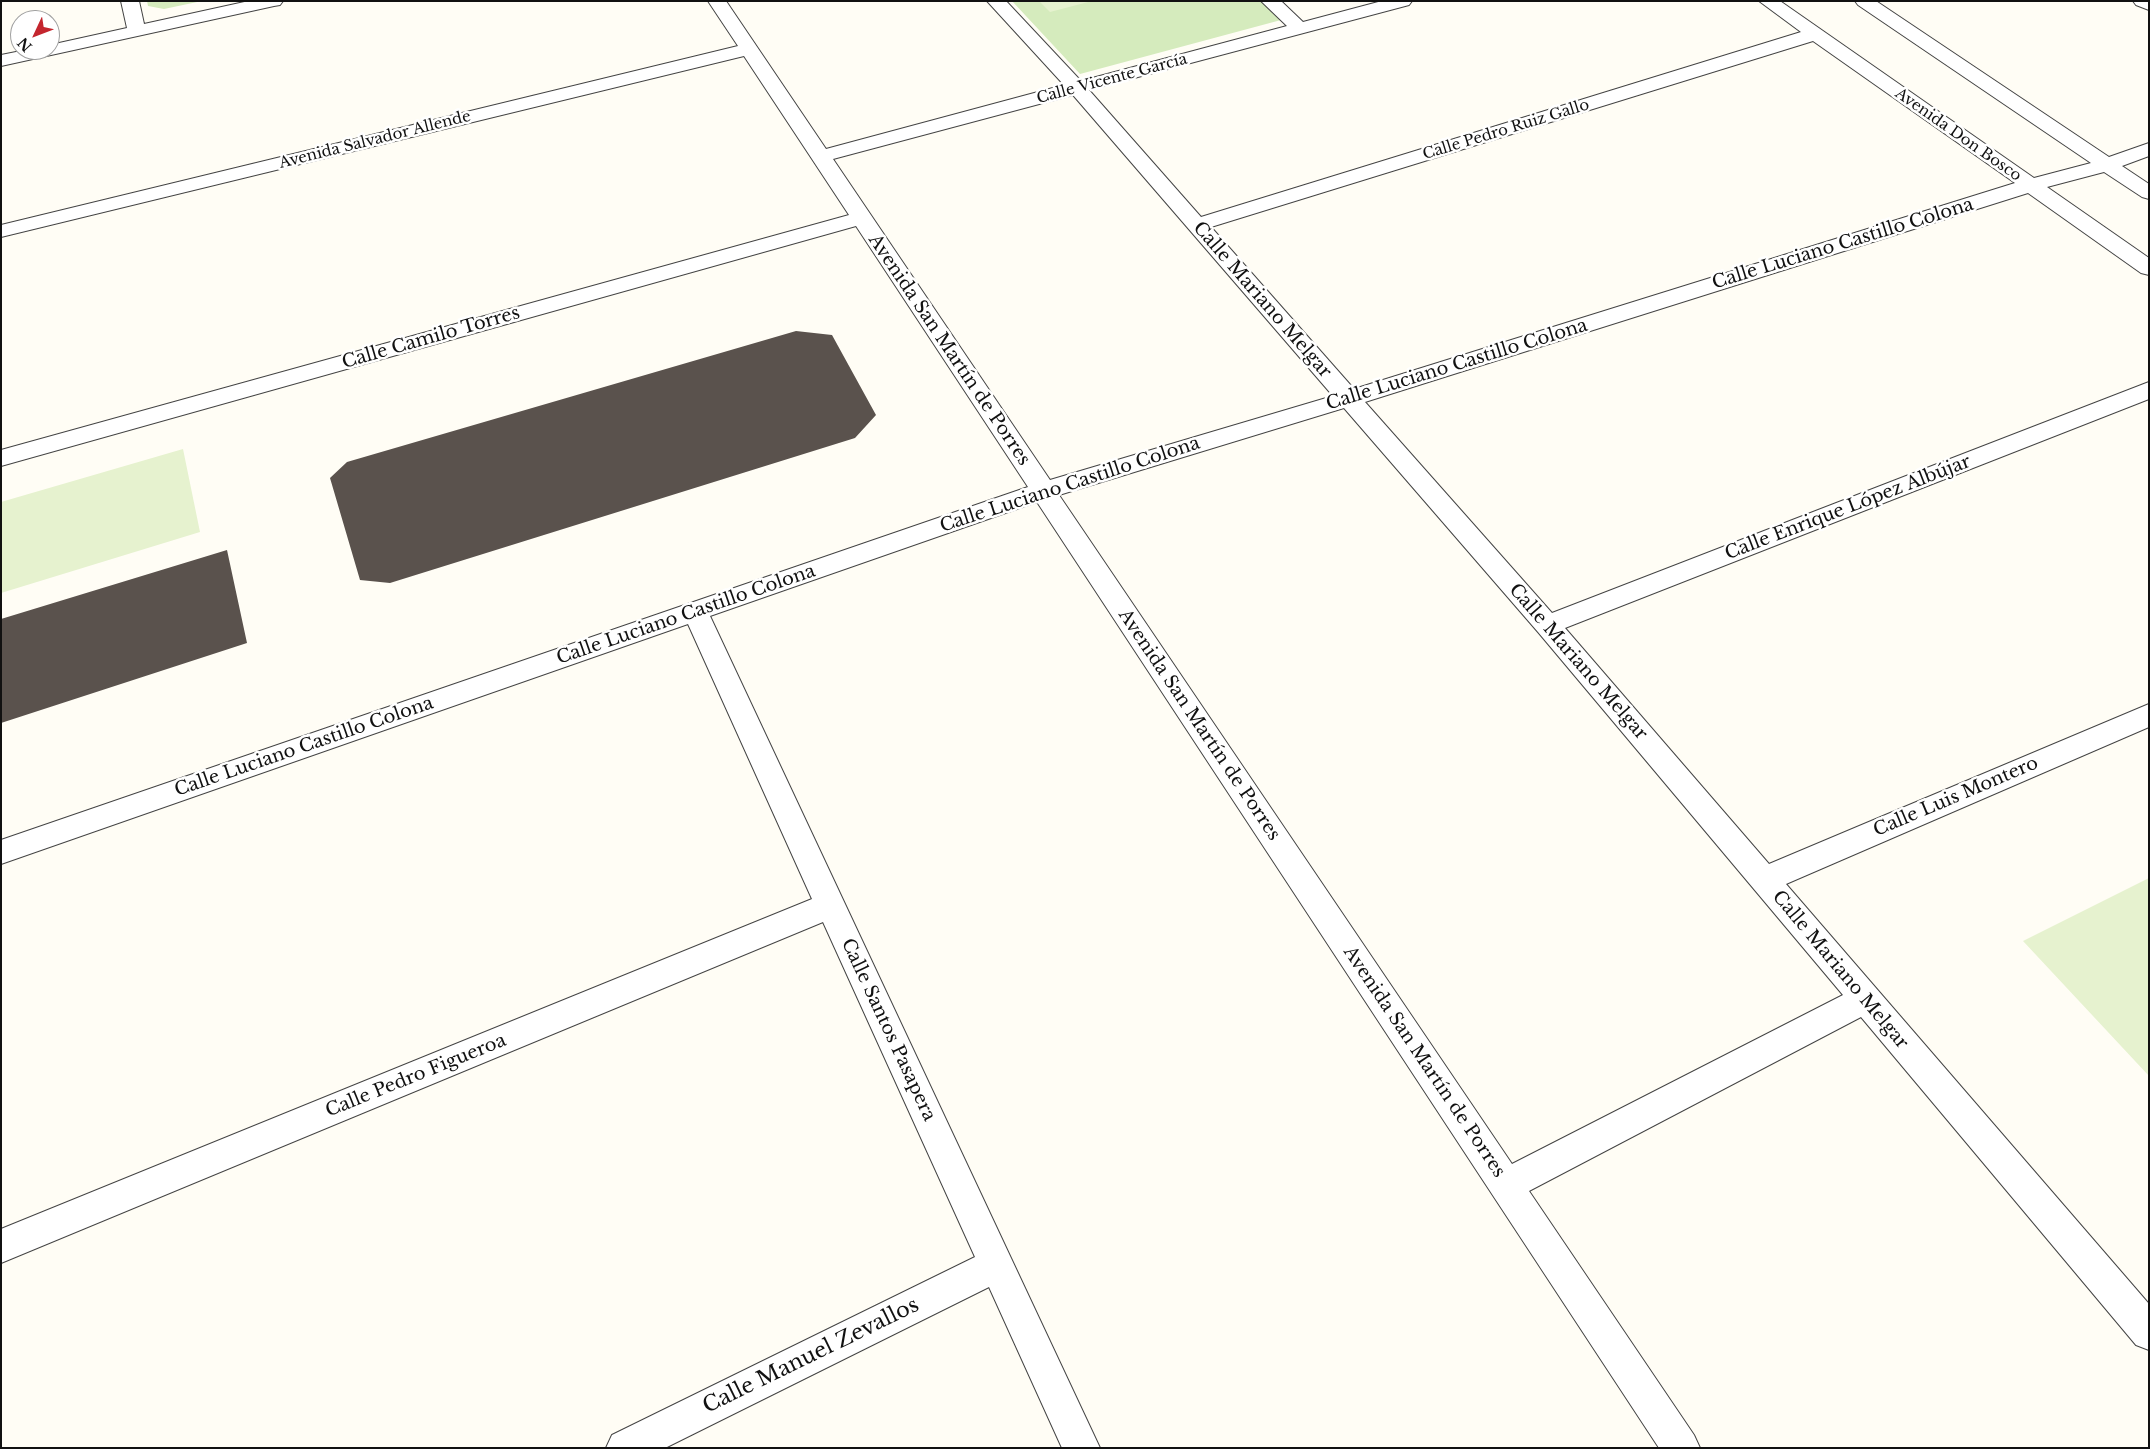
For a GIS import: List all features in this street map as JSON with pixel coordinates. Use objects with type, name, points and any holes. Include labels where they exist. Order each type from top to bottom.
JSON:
[{"type":"street","points":[[130,1],[137,31]]},
{"type":"street","points":[[1,61],[274,1]]},
{"type":"street","name":"Avenida San Martín de Porres","points":[[717,1],[1681,1448]]},
{"type":"street","name":"Calle Mariano Melgar","points":[[996,1],[1077,88],[1547,625],[2149,1332]]},
{"type":"street","points":[[1270,1],[1300,29]]},
{"type":"street","name":"Calle Vicente García","points":[[821,156],[1403,1]]},
{"type":"street","name":"Avenida Don Bosco","points":[[1768,1],[2149,268]]},
{"type":"street","points":[[1864,1],[2149,193]]},
{"type":"street","points":[[2142,1],[2149,6]]},
{"type":"street","name":"Calle Pedro Ruiz Gallo","points":[[1197,225],[1815,34]]},
{"type":"street","name":"Avenida Salvador Allende","points":[[1,231],[749,49]]},
{"type":"street","name":"Calle Luciano Castillo Colona","points":[[1,852],[1043,491],[1348,399],[2106,164],[2149,149]]},
{"type":"street","name":"Calle Camilo Torres","points":[[1,458],[862,218]]},
{"type":"street","name":"Calle Enrique López Albújar","points":[[1547,625],[2149,390]]},
{"type":"street","name":"Calle Santos Pasapera","points":[[695,612],[1080,1448]]},
{"type":"street","name":"Calle Luis Montero","points":[[1763,880],[2149,715]]},
{"type":"street","name":"Calle Pedro Figueroa","points":[[1,1246],[830,906]]},
{"type":"street","points":[[1506,1185],[1865,999]]},
{"type":"street","name":"Calle Manuel Zevallos","points":[[625,1448],[997,1265]]},
{"type":"green space","points":[[147,1],[202,1],[164,9],[148,6]]},
{"type":"green space","points":[[1012,1],[1261,1],[1281,20],[1080,74]]},
{"type":"green space","points":[[1039,1],[1092,1],[1050,12]]},
{"type":"green space","points":[[183,449],[200,532],[1,593],[1,502]]},
{"type":"green space","points":[[2149,878],[2149,1076],[2023,941]]},
{"type":"building","points":[[796,331],[832,335],[876,415],[855,438],[390,583],[360,580],[330,478],[347,462]]},
{"type":"building","points":[[227,550],[247,643],[1,723],[1,619]]}]
